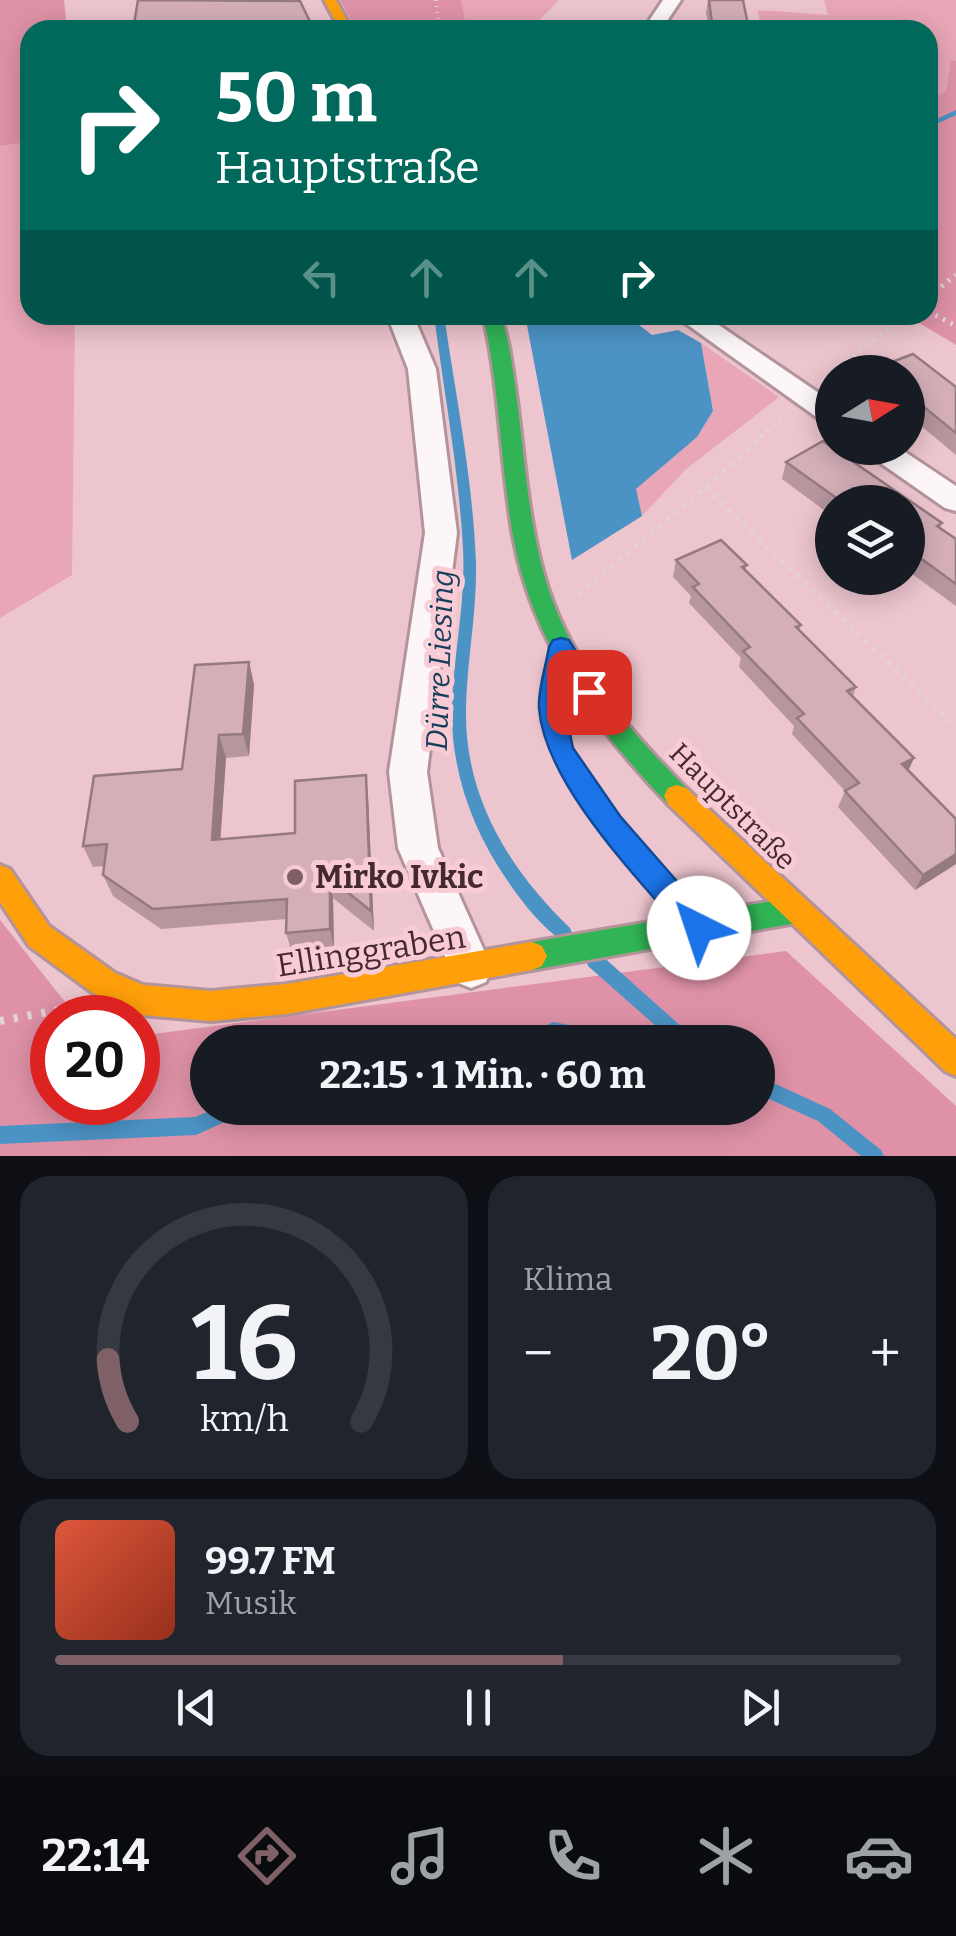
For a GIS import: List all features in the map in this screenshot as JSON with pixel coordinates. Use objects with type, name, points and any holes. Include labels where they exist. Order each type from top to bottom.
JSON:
[{"type":"main road","name":"Hauptstraße","points":[[494,325],[507,386],[524,546],[548,621],[589,692],[664,784],[956,1060]]},
{"type":"main road","name":"Ellinggraben","points":[[0,878],[39,936],[104,983],[142,1000],[211,1006],[288,999],[796,910]]},
{"type":"street","points":[[404,325],[422,369],[441,534],[408,772],[418,848],[471,968]]},
{"type":"street","points":[[701,325],[815,403]]},
{"type":"street","points":[[904,465],[956,501]]},
{"type":"lane","points":[[561,647],[551,706],[561,752],[610,825],[699,928]]},
{"type":"path","points":[[855,355],[893,325]]},
{"type":"path","points":[[548,621],[706,488],[815,387]]},
{"type":"path","points":[[706,488],[956,727]]},
{"type":"shaded area","points":[[0,0],[64,0],[66,20],[20,20],[20,143],[0,146]]},
{"type":"shaded area","points":[[340,0],[461,0],[465,20],[351,20]]},
{"type":"shaded area","points":[[461,0],[559,0],[540,20],[465,20]]},
{"type":"shaded area","points":[[824,0],[956,0],[956,61],[951,61],[946,91],[938,95],[938,20],[760,20],[758,10],[828,15]]},
{"type":"shaded area","points":[[951,60],[956,61],[956,345],[923,325],[938,325],[938,95],[946,91]]},
{"type":"shaded area","points":[[20,143],[20,325],[75,325],[72,575],[0,618],[0,146]]},
{"type":"shaded area","points":[[701,343],[779,397],[685,470],[642,516],[635,489],[697,437],[713,411]]},
{"type":"shaded area","points":[[0,920],[60,995],[30,995],[30,1125],[160,1125],[160,1033],[190,1029],[190,1125],[775,1125],[775,1025],[222,1025],[786,951],[956,1106],[956,1156],[0,1156]]},
{"type":"water","points":[[527,325],[639,325],[652,335],[678,330],[701,343],[713,411],[697,437],[636,489],[642,516],[572,560]]},
{"type":"building","points":[[138,0],[300,1],[309,20],[135,20]]},
{"type":"building","points":[[709,0],[743,0],[747,20],[712,20]]},
{"type":"building","points":[[925,363],[956,387],[956,433],[925,408]]},
{"type":"building","points":[[815,446],[815,465],[858,465],[887,485],[818,485],[786,462]]},
{"type":"building","points":[[925,511],[956,539],[956,584],[925,561]]},
{"type":"building","points":[[721,540],[747,565],[742,567],[801,625],[796,627],[856,687],[847,691],[914,758],[902,764],[956,819],[956,854],[923,875],[845,791],[859,783],[797,718],[804,714],[743,651],[750,647],[693,587],[699,584],[676,560]]},
{"type":"building","points":[[249,662],[243,734],[219,735],[212,840],[295,833],[295,781],[366,775],[371,911],[330,878],[330,929],[286,933],[287,899],[153,909],[103,875],[107,844],[83,846],[94,776],[182,769],[195,665]]},
{"type":"waterway","points":[[938,121],[956,112]]},
{"type":"waterway","name":"Dürre Liesing","points":[[440,325],[469,548],[459,707],[464,771],[473,802],[502,860],[541,911],[564,933]]},
{"type":"waterway","name":"Dürre Liesing","points":[[594,960],[667,1025]]},
{"type":"waterway","name":"Dürre Liesing","points":[[775,1093],[824,1115],[875,1156]]},
{"type":"waterway","points":[[0,1135],[198,1125]]},
{"type":"traffic: fast","points":[[495,325],[508,397],[524,535],[545,610],[579,678],[624,739],[677,796]]},
{"type":"traffic: fast","points":[[532,956],[796,910]]},
{"type":"traffic: slow","points":[[330,0],[341,20]]},
{"type":"traffic: slow","points":[[677,796],[956,1060]]},
{"type":"traffic: slow","points":[[0,878],[39,936],[104,983],[142,1000],[211,1006],[287,999],[532,956]]},
{"type":"place","name":"Mirko Ivkic","points":[[295,877]]},
{"type":"route","points":[[589,692],[561,647],[551,706],[561,752],[610,825],[699,928]]}]
